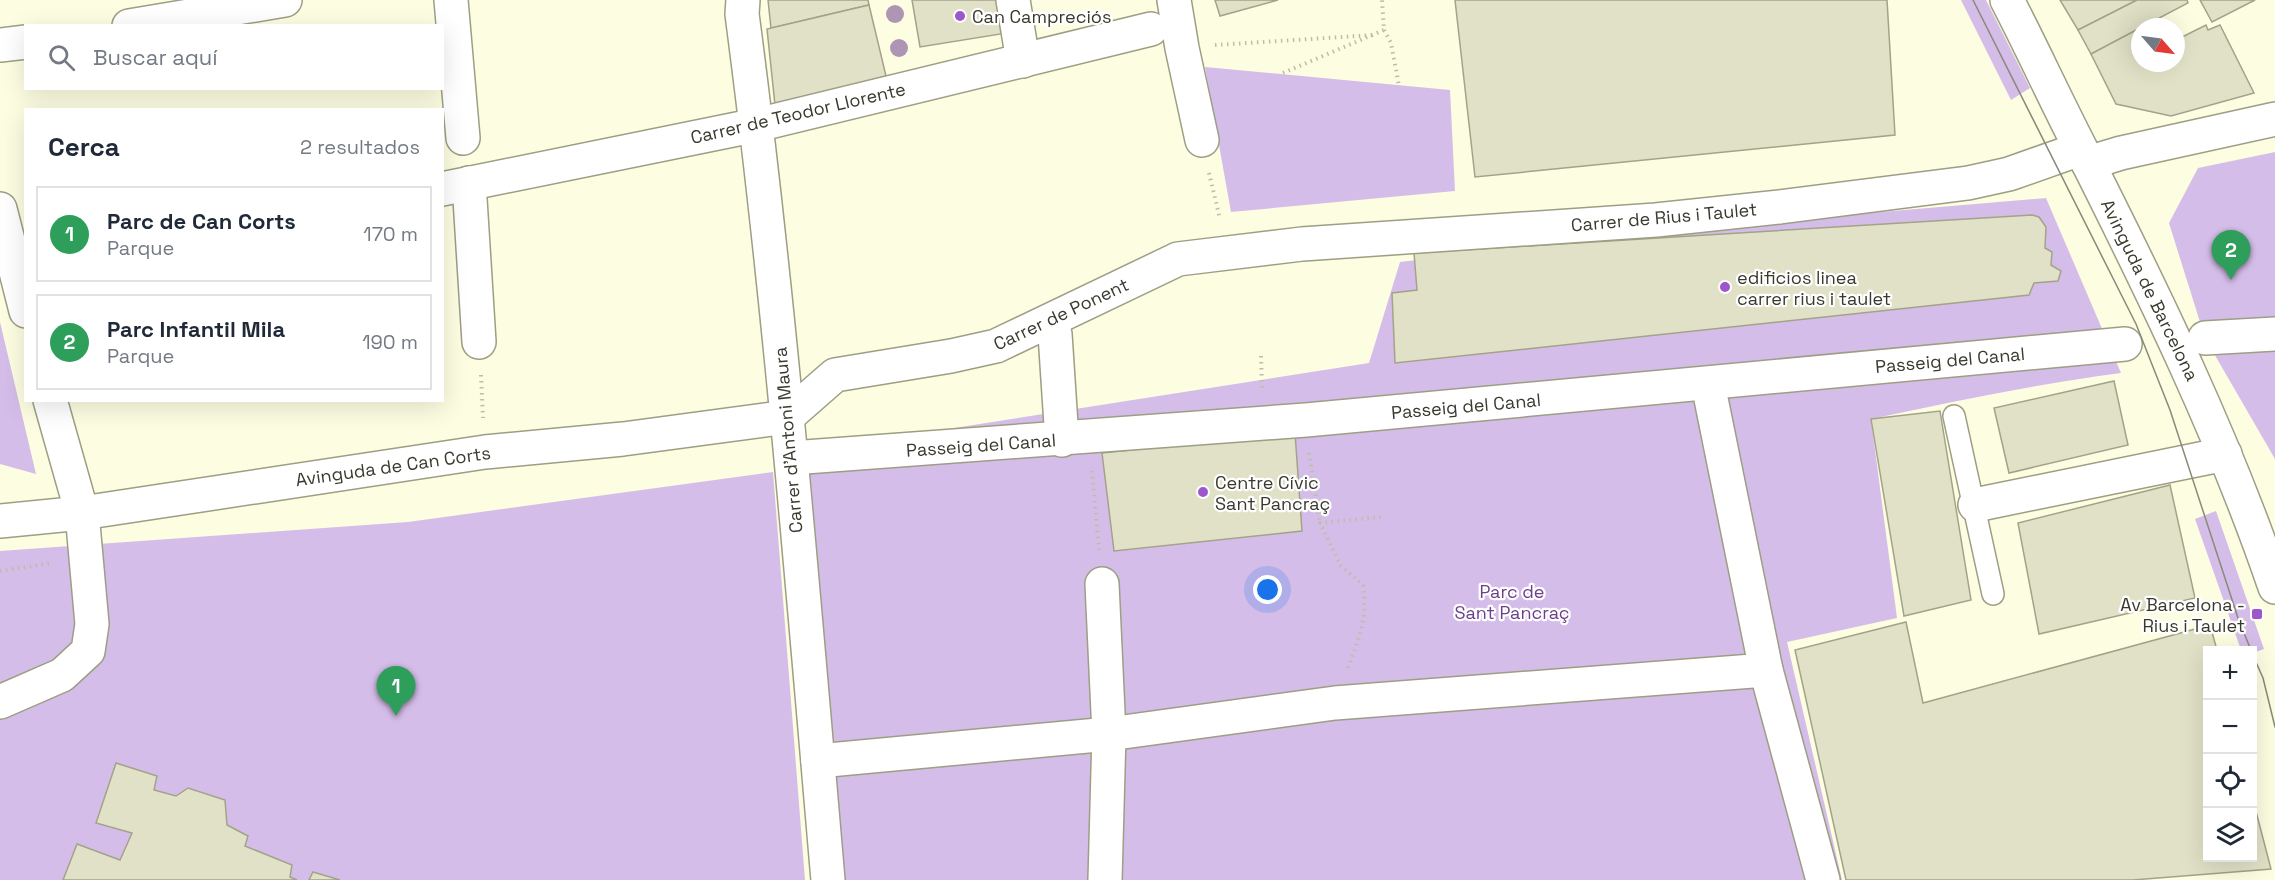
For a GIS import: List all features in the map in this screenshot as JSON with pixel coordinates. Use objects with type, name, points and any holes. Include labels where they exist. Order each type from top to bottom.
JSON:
[{"type":"street","points":[[141,24],[285,0]]},
{"type":"street","points":[[451,0],[463,138]]},
{"type":"street","name":"Carrer d'Antoni Maura","points":[[743,0],[742,14],[757,125],[787,417],[828,880]]},
{"type":"street","points":[[1013,0],[1023,61]]},
{"type":"street","points":[[1174,0],[1202,140]]},
{"type":"street","name":"Avinguda de Barcelona","points":[[2007,0],[2185,359],[2254,526],[2275,587]]},
{"type":"street","name":"Carrer de Teodor Llorente","points":[[456,186],[757,125],[1151,29]]},
{"type":"street","points":[[0,45],[24,42]]},
{"type":"street","name":"Carrer de Rius i Taulet","points":[[1241,251],[1314,243],[1656,220],[1968,183],[2084,156],[2121,153],[2275,119]]},
{"type":"street","points":[[456,186],[479,342]]},
{"type":"street","points":[[0,209],[20,274],[24,299]]},
{"type":"street","name":"Carrer de Ponent","points":[[787,417],[835,375],[951,356],[996,346],[1178,259],[1241,251]]},
{"type":"street","points":[[1055,334],[1076,438]]},
{"type":"street","points":[[2205,338],[2275,334]]},
{"type":"street","name":"Passeig del Canal","points":[[805,457],[1306,420],[2125,344]]},
{"type":"street","points":[[1708,384],[1766,670],[1823,880]]},
{"type":"street","points":[[0,702],[62,675],[88,651],[92,624],[82,513],[52,402]]},
{"type":"street","name":"Avinguda de Can Corts","points":[[0,521],[82,513],[485,452],[623,440],[787,417]]},
{"type":"street","points":[[1975,505],[2225,454]]},
{"type":"street","points":[[1102,584],[1109,734],[1105,880]]},
{"type":"street","points":[[818,761],[1109,734],[1335,703],[1766,670]]},
{"type":"lane","points":[[1954,416],[1993,594]]},
{"type":"path","points":[[1382,0],[1384,30],[1391,43],[1399,86]]},
{"type":"path","points":[[1282,73],[1384,30]]},
{"type":"path","points":[[1182,48],[1374,35]]},
{"type":"path","points":[[1202,140],[1220,221]]},
{"type":"path","points":[[479,342],[483,420]]},
{"type":"path","points":[[1261,356],[1263,398]]},
{"type":"path","points":[[1306,420],[1306,438],[1320,523],[1341,566],[1363,585],[1366,607],[1357,644],[1335,703]]},
{"type":"path","points":[[1076,438],[1102,584]]},
{"type":"path","points":[[1320,523],[1381,517]]},
{"type":"path","points":[[0,570],[57,562]]},
{"type":"green space","points":[[1961,0],[1986,0],[2030,88],[2011,100]]},
{"type":"green space","points":[[1205,67],[1450,90],[1455,191],[1231,212]]},
{"type":"green space","points":[[2275,152],[2275,459],[2205,338],[2169,223],[2198,168]]},
{"type":"green space","name":"Parc de Sant Pancraç","points":[[2046,198],[2121,373],[1996,393],[1871,419],[1897,618],[1787,642],[1842,880],[837,880],[801,452],[1369,363],[1400,262],[1717,226]]},
{"type":"green space","points":[[0,322],[36,474],[0,464]]},
{"type":"green space","points":[[773,472],[805,880],[0,880],[0,551],[408,522]]},
{"type":"green space","points":[[2216,511],[2264,649],[2257,652],[2257,646],[2240,646],[2195,519]]},
{"type":"building","points":[[768,0],[868,0],[869,5],[771,28]]},
{"type":"building","name":"Can Campreciós","points":[[912,0],[1002,0],[1007,33],[920,47]]},
{"type":"building","points":[[1215,0],[1278,0],[1220,16]]},
{"type":"building","points":[[1455,0],[1887,0],[1895,135],[1475,177]]},
{"type":"building","points":[[2060,0],[2137,0],[2078,30]]},
{"type":"building","points":[[2137,0],[2187,0],[2188,3],[2159,18],[2131,18],[2131,33],[2091,54],[2078,30]]},
{"type":"building","points":[[2200,0],[2255,0],[2212,22]]},
{"type":"building","points":[[869,5],[886,76],[775,105],[767,29]]},
{"type":"building","points":[[2206,25],[2208,30],[2220,25],[2254,93],[2171,116],[2116,104],[2091,54],[2131,33],[2131,72],[2185,72],[2185,36]]},
{"type":"building","name":"edificios linea carrer rius i taulet","points":[[2032,215],[2039,217],[2046,227],[2045,248],[2052,252],[2051,265],[2061,271],[2058,281],[2034,283],[2029,295],[1395,363],[1392,293],[1417,290],[1414,253]]},
{"type":"building","points":[[2114,381],[2128,445],[2009,473],[1994,408]]},
{"type":"building","points":[[1940,411],[1971,600],[1904,616],[1871,419]]},
{"type":"building","name":"Centre Cívic Sant Pancraç","points":[[1295,433],[1302,531],[1114,551],[1102,453]]},
{"type":"building","points":[[2170,485],[2195,598],[2039,634],[2018,523]]},
{"type":"building","points":[[1906,622],[1923,703],[2210,625],[2216,646],[2203,646],[2203,862],[2257,862],[2257,815],[2271,869],[2133,880],[1846,880],[1795,650]]},
{"type":"building","points":[[116,763],[157,776],[154,790],[176,796],[188,788],[225,800],[227,825],[248,836],[245,846],[292,865],[290,877],[297,880],[63,880],[77,844],[120,860],[132,833],[96,823]]},
{"type":"building","points":[[313,872],[340,880],[309,880]]},
{"type":"tram line","points":[[1973,0],[2136,324],[2170,410],[2239,621],[2249,646]]},
{"type":"tram line","points":[[2257,664],[2263,678],[2275,727]]},
{"type":"place","name":"Can Campreciós","points":[[960,16]]},
{"type":"place","name":"Parc Infantil Mila","points":[[2231,280]]},
{"type":"place","name":"edificios linea carrer rius i taulet","points":[[1725,287]]},
{"type":"place","name":"Centre Cívic Sant Pancraç","points":[[1203,492]]},
{"type":"place","name":"Av Barcelona - Rius i Taulet","points":[[2257,614]]},
{"type":"place","name":"Parc de Can Corts","points":[[396,716]]}]
